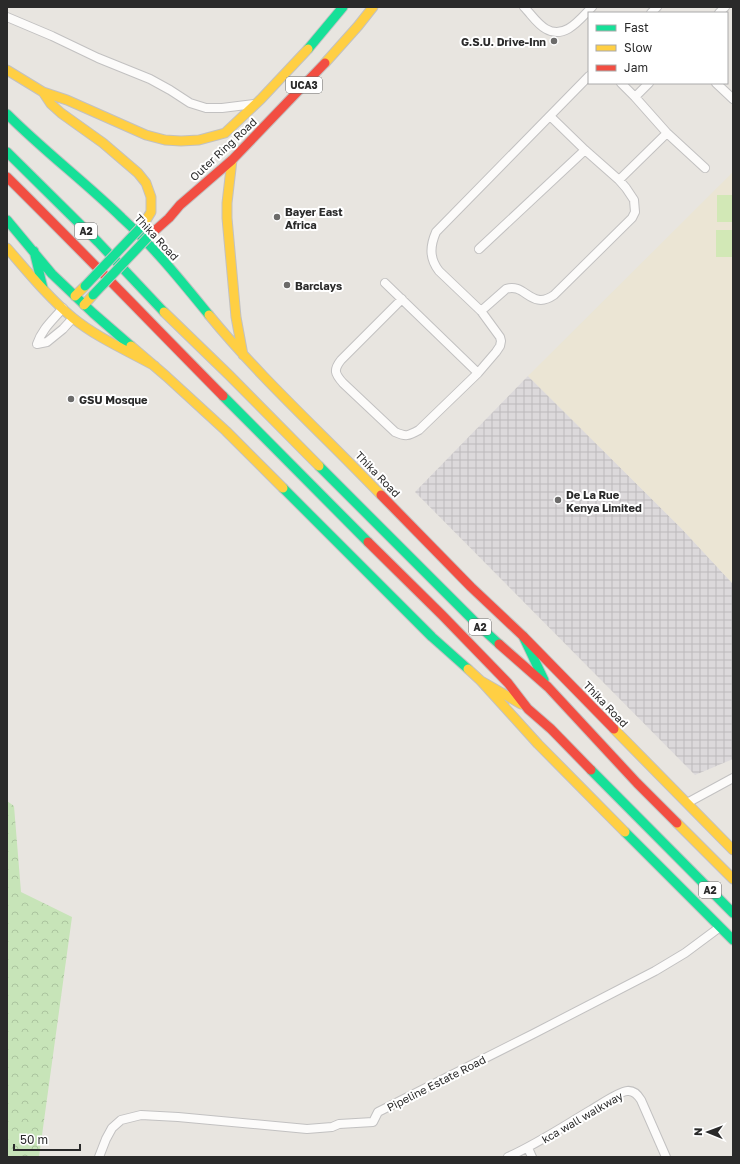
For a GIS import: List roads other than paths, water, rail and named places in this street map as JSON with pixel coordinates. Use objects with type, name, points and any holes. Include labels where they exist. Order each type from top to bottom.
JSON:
[{"type":"main road","name":"Outer Ring Road","points":[[43,92],[67,100],[146,135],[165,140],[200,140],[225,133],[289,70],[343,7]]},
{"type":"main road","name":"Outer Ring Road","points":[[84,305],[180,205],[232,160],[322,66],[374,7]]},
{"type":"main road","points":[[7,70],[43,92],[51,104],[61,113],[103,144],[138,173],[146,183],[151,197],[151,212],[143,225],[75,296]]},
{"type":"main road","name":"Thika Road","points":[[7,114],[123,218],[161,258],[243,355],[276,390],[344,456],[471,587],[523,636],[733,850]]},
{"type":"main road","name":"A2","points":[[7,152],[98,242],[163,311],[229,375],[477,624],[548,687],[637,783],[733,879]]},
{"type":"main road","points":[[232,160],[227,218],[236,317],[243,355]]},
{"type":"main road","name":"A2","points":[[7,177],[74,243],[131,303],[305,479],[442,615],[508,683],[528,709],[552,729],[733,913]]},
{"type":"main road","points":[[7,220],[52,274],[84,305],[155,366],[226,431],[432,637],[481,682],[538,744],[733,940]]},
{"type":"main road","points":[[7,248],[44,291],[73,318],[91,331],[155,366]]},
{"type":"main road","points":[[34,251],[44,291]]},
{"type":"main road","points":[[523,636],[548,687]]},
{"type":"main road","points":[[481,682],[528,709]]},
{"type":"street","points":[[524,7],[539,24],[552,32],[560,33],[574,25],[592,7]]},
{"type":"street","points":[[7,17],[98,58],[150,79],[190,103],[206,108],[222,108],[255,104]]},
{"type":"street","points":[[402,299],[336,366],[337,376],[343,383],[395,432],[403,436],[409,436],[424,426],[478,373],[496,352],[501,341],[500,337],[481,311],[439,271],[434,264],[431,253],[432,240],[436,232],[588,77]]},
{"type":"street","points":[[622,84],[667,133],[705,168]]},
{"type":"street","points":[[635,97],[648,84]]},
{"type":"street","points":[[717,84],[733,99]]},
{"type":"street","points":[[481,311],[506,289],[510,288],[516,289],[534,299],[543,301],[548,300],[632,218],[635,212],[634,200],[619,180],[550,116]]},
{"type":"street","points":[[619,180],[667,133]]},
{"type":"street","points":[[479,249],[585,150]]},
{"type":"street","points":[[385,283],[478,373]]},
{"type":"street","points":[[63,308],[40,335],[37,344],[47,342],[63,329],[73,318]]},
{"type":"street","points":[[687,803],[733,778]]},
{"type":"street","name":"Pipeline Estate Road","points":[[99,1157],[112,1128],[121,1120],[141,1115],[178,1117],[307,1130],[332,1127],[339,1124],[373,1122],[378,1112],[655,971],[685,953],[720,927]]},
{"type":"street","name":"kca wall walkway","points":[[508,1157],[528,1148],[609,1099],[626,1091],[637,1093],[666,1157]]},
{"type":"street","points":[[528,1148],[532,1157]]},
{"type":"place","name":"G.S.U. Drive-Inn","points":[[554,41]]},
{"type":"place","name":"Bayer East Africa","points":[[277,217]]},
{"type":"place","name":"Barclays","points":[[287,285]]},
{"type":"place","name":"GSU Mosque","points":[[71,399]]},
{"type":"place","name":"De La Rue Kenya Limited","points":[[558,500]]}]
